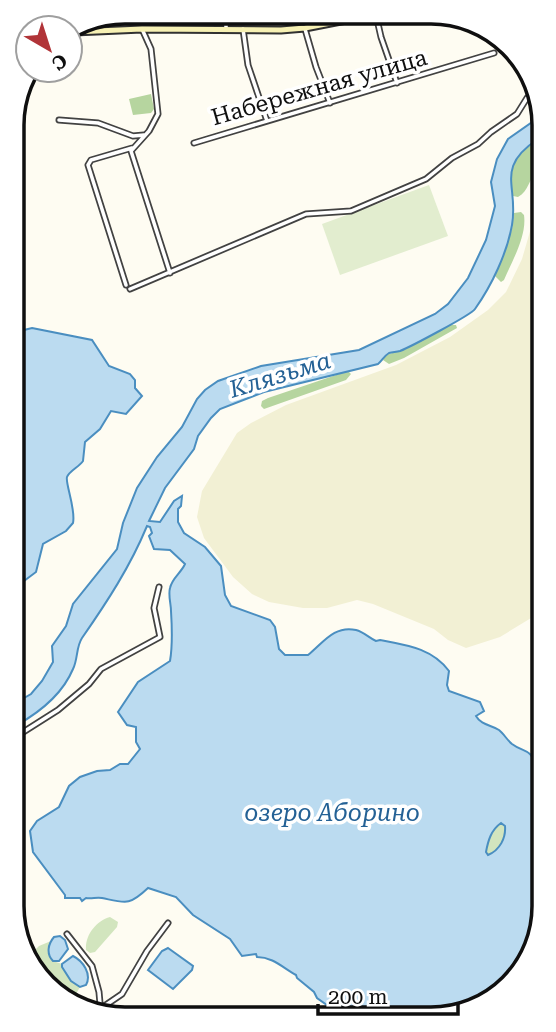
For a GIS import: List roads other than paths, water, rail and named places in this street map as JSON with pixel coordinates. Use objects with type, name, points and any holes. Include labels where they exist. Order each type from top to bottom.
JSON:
[{"type":"main road","points":[[89,31],[305,28],[325,24]]},
{"type":"street","points":[[226,24],[226,29]]},
{"type":"street","points":[[378,24],[397,83]]},
{"type":"street","points":[[305,28],[330,103]]},
{"type":"street","points":[[142,29],[150,43],[159,108],[146,135],[131,151],[170,273]]},
{"type":"street","points":[[243,29],[248,65],[267,121]]},
{"type":"street","name":"Набережная улица","points":[[194,142],[494,53]]},
{"type":"street","points":[[130,289],[306,214],[344,213],[426,179],[517,114],[527,98]]},
{"type":"street","points":[[59,120],[98,123],[133,136],[146,135]]},
{"type":"street","points":[[126,285],[88,165],[91,160],[134,147]]},
{"type":"street","points":[[24,732],[58,710],[89,684],[101,668],[160,636],[154,608],[159,587]]},
{"type":"street","points":[[108,1006],[122,994],[147,951],[168,923]]},
{"type":"street","points":[[67,934],[92,966],[100,1004]]},
{"type":"water","name":"озеро Аборино","points":[[532,122],[532,144],[516,159],[512,169],[512,225],[503,258],[475,309],[415,344],[389,353],[378,364],[264,392],[220,409],[198,436],[194,449],[165,488],[149,521],[160,522],[174,501],[182,496],[178,522],[184,533],[205,547],[221,566],[225,595],[231,606],[270,620],[275,627],[279,649],[285,655],[308,655],[329,636],[348,629],[359,631],[376,641],[427,652],[449,671],[449,691],[480,702],[484,711],[476,716],[478,719],[499,730],[512,744],[531,757],[530,926],[524,945],[511,968],[502,978],[475,997],[450,1006],[330,1007],[317,998],[296,975],[278,963],[257,957],[256,954],[242,956],[230,939],[193,915],[176,897],[148,888],[127,902],[100,898],[86,898],[82,901],[80,898],[65,898],[33,852],[30,831],[37,821],[59,807],[69,786],[80,777],[128,764],[140,749],[136,742],[136,727],[127,725],[118,712],[138,682],[170,661],[172,636],[169,591],[185,564],[170,550],[154,549],[149,536],[152,533],[150,527],[147,526],[118,584],[82,638],[69,678],[57,694],[24,720],[24,698],[42,681],[53,662],[52,646],[66,626],[73,604],[117,549],[123,523],[137,488],[157,457],[182,427],[197,399],[218,381],[261,366],[359,350],[435,314],[448,304],[468,278],[486,240],[495,206],[491,182],[497,159],[508,139]],"holes":[[[501,823],[505,826],[504,835],[496,850],[488,855],[486,852],[492,832]]]},
{"type":"water","points":[[32,328],[92,340],[109,366],[130,374],[135,380],[135,388],[142,396],[126,414],[111,411],[100,429],[85,442],[83,461],[67,477],[73,523],[66,531],[43,544],[36,572],[24,581],[24,330]]},
{"type":"water","points":[[60,936],[65,940],[68,949],[59,961],[53,961],[49,955],[49,946],[54,937]]},
{"type":"water","points":[[168,948],[193,966],[173,989],[148,970],[162,951]]},
{"type":"water","points":[[73,956],[86,968],[88,981],[80,987],[71,981],[62,967],[62,964]]},
{"type":"water label","name":"Клязьма","points":[[280,375]]}]
